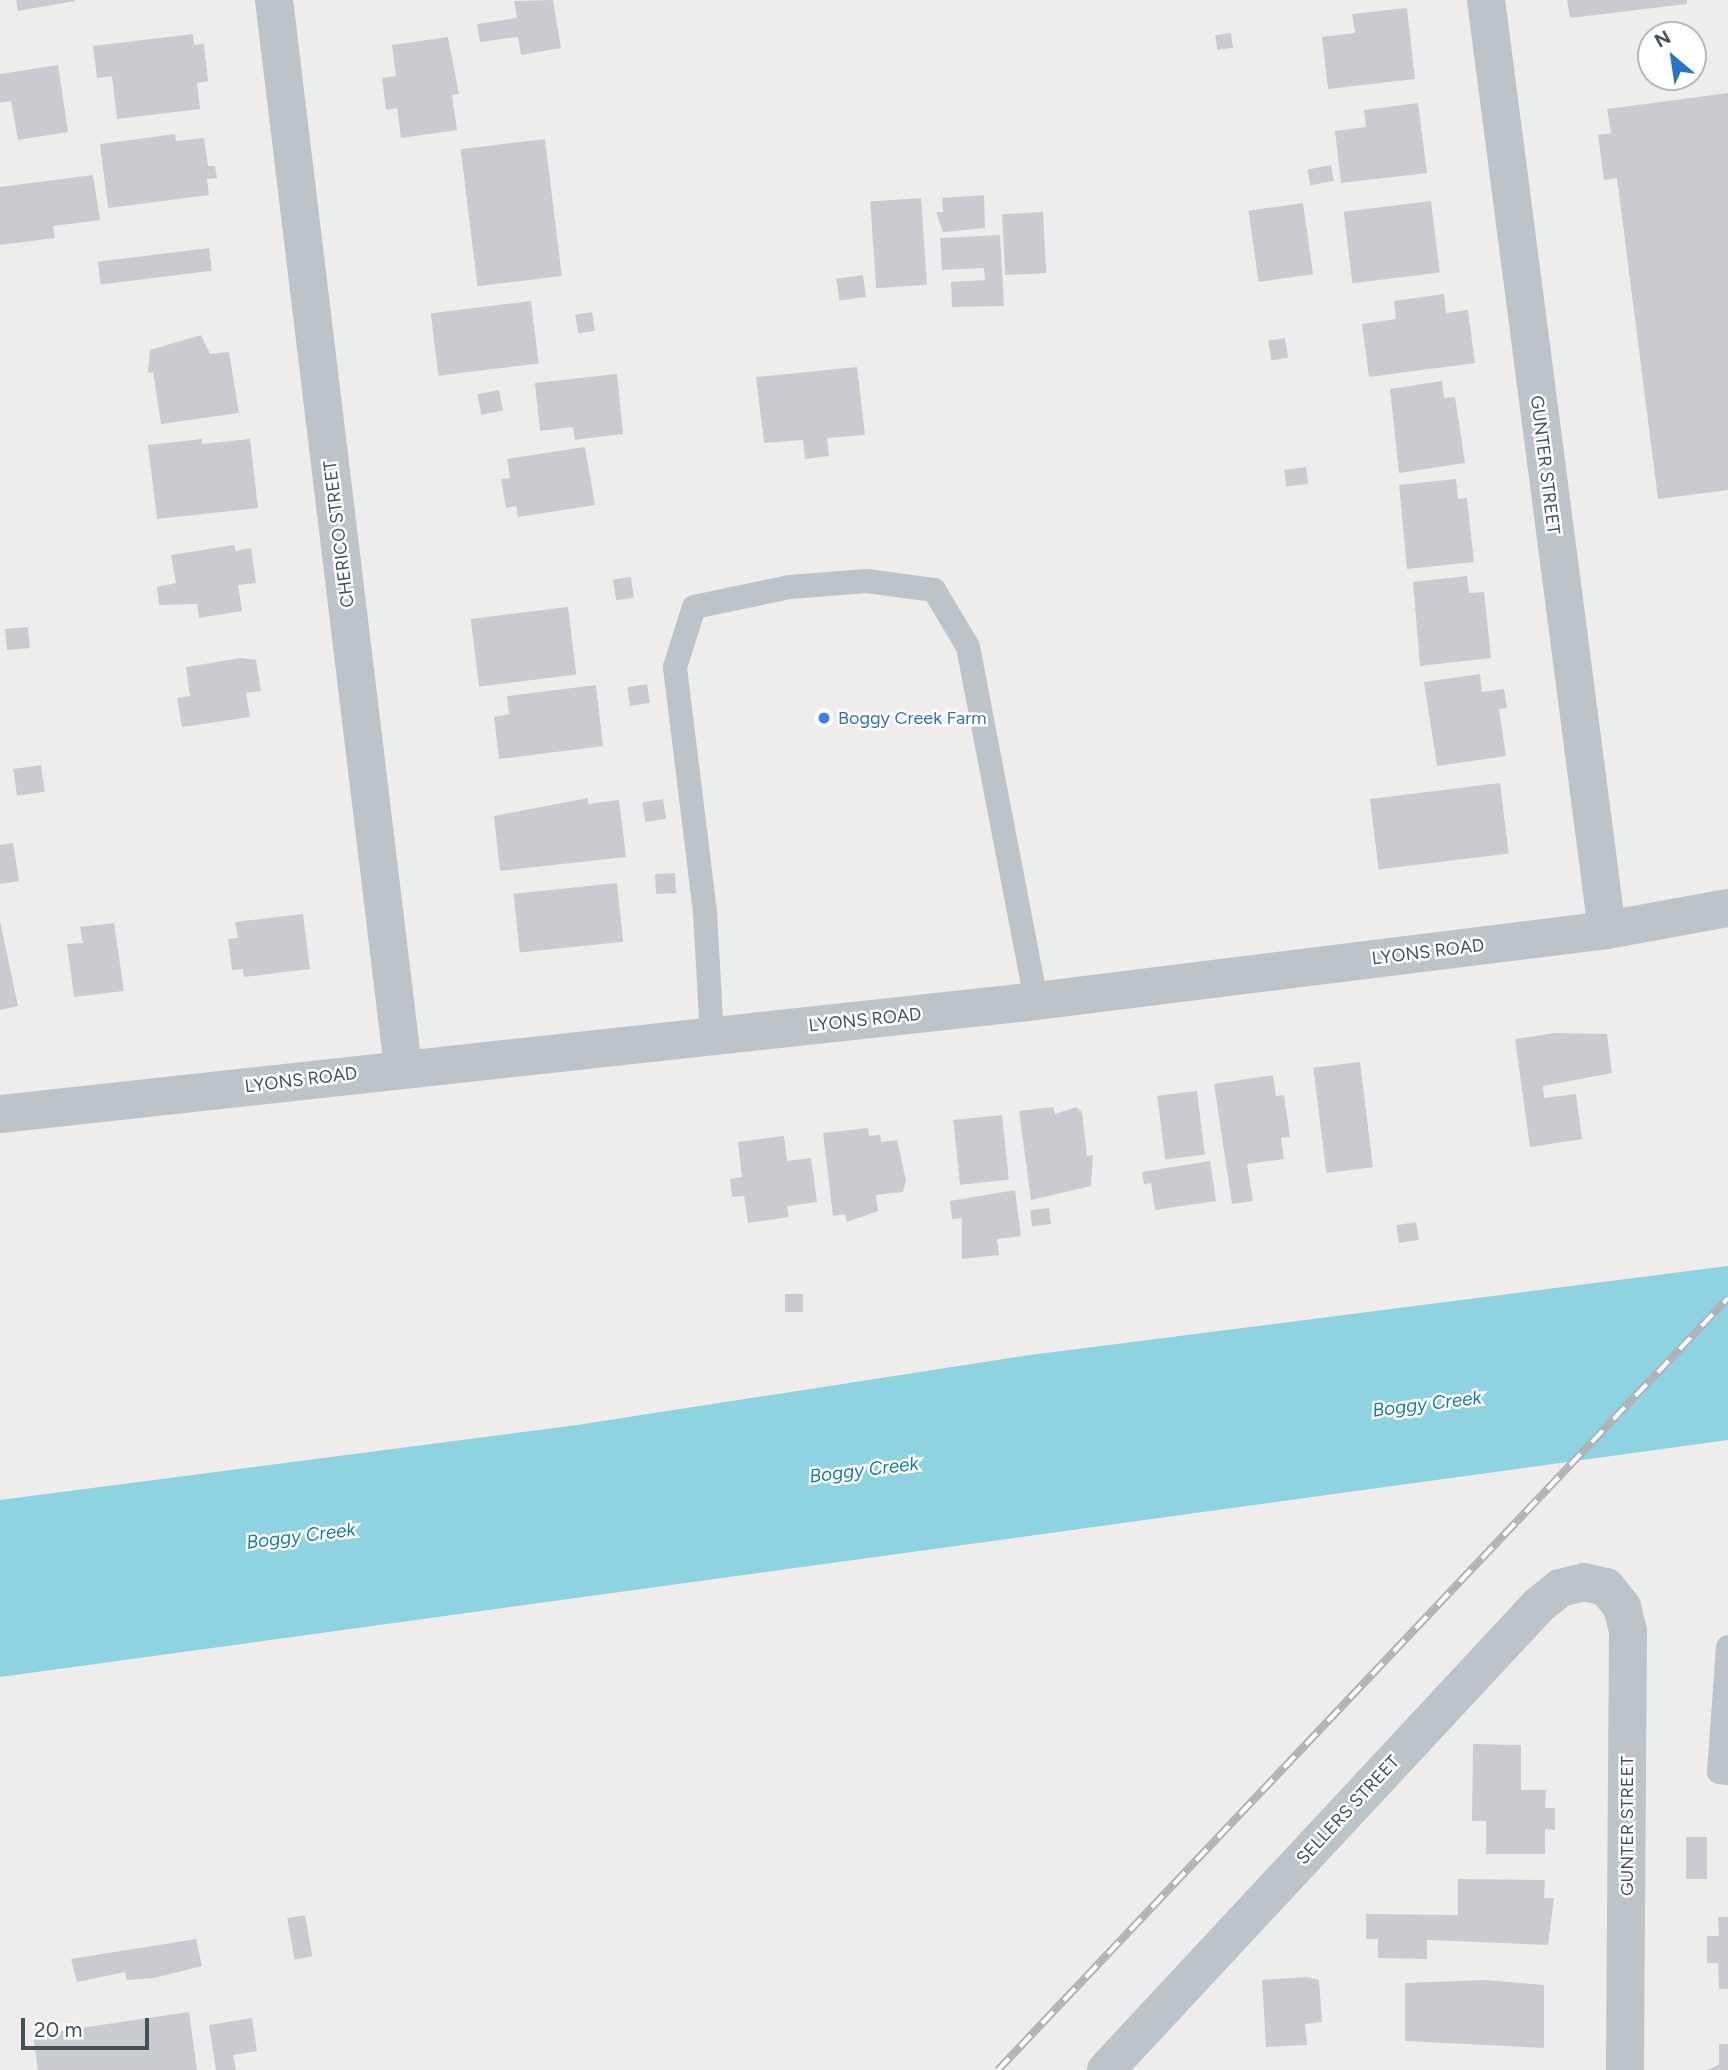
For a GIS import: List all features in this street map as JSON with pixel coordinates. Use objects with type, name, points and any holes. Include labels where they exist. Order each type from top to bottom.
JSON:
[{"type":"street","name":"CHERICO STREET","points":[[274,0],[403,1068]]},
{"type":"street","name":"GUNTER STREET","points":[[1486,0],[1607,930]]},
{"type":"street","name":"LYONS ROAD","points":[[0,1114],[1036,1001],[1607,930],[1728,908]]},
{"type":"street","name":"SELLERS STREET","points":[[1106,2070],[1539,1605],[1560,1588],[1584,1582],[1606,1587]]},
{"type":"street","name":"GUNTER STREET","points":[[1606,1587],[1622,1607],[1628,1631],[1625,2070]]},
{"type":"lane","points":[[712,1037],[705,912],[674,667],[694,607],[790,587],[867,581],[934,590],[968,647],[1036,1001]]},
{"type":"lane","points":[[1728,1647],[1718,1772],[1728,1773]]},
{"type":"water","name":"Boggy Creek","points":[[1728,1266],[1728,1440],[0,1677],[0,1500],[577,1425],[1030,1355]]},
{"type":"building","points":[[16,0],[75,0],[75,1],[18,11]]},
{"type":"building","points":[[553,0],[561,48],[521,55],[518,37],[480,42],[477,24],[517,18],[514,1]]},
{"type":"building","points":[[1567,0],[1687,0],[1687,4],[1570,18]]},
{"type":"building","points":[[1407,8],[1415,79],[1328,89],[1322,37],[1355,33],[1352,14]]},
{"type":"building","points":[[1231,33],[1233,48],[1217,50],[1215,35]]},
{"type":"building","points":[[193,34],[194,45],[204,44],[208,81],[197,83],[200,109],[117,119],[112,76],[97,78],[93,46]]},
{"type":"building","points":[[448,37],[459,94],[452,95],[457,130],[401,138],[397,108],[386,110],[382,78],[396,76],[392,45]]},
{"type":"building","points":[[58,65],[68,132],[18,140],[11,101],[0,103],[0,74]]},
{"type":"building","points":[[1728,93],[1728,490],[1658,499],[1617,178],[1604,180],[1598,135],[1611,133],[1607,109]]},
{"type":"building","points":[[1418,103],[1427,173],[1341,183],[1335,131],[1366,127],[1364,110]]},
{"type":"building","points":[[175,134],[176,141],[204,138],[208,166],[215,166],[217,178],[207,179],[209,195],[108,208],[100,144]]},
{"type":"building","points":[[545,139],[562,276],[477,286],[461,149]]},
{"type":"building","points":[[1331,165],[1334,181],[1310,185],[1307,170]]},
{"type":"building","points":[[93,175],[100,220],[53,226],[55,238],[0,245],[0,187]]},
{"type":"building","points":[[984,195],[985,228],[943,232],[936,212],[943,212],[942,198]]},
{"type":"building","points":[[921,198],[927,285],[876,288],[870,202]]},
{"type":"building","points":[[1431,201],[1440,272],[1352,283],[1344,212]]},
{"type":"building","points":[[1303,203],[1313,274],[1259,282],[1249,211]]},
{"type":"building","points":[[1043,212],[1046,273],[1005,275],[1002,214]]},
{"type":"building","points":[[1000,235],[1004,306],[952,307],[951,282],[985,280],[984,268],[942,270],[940,238]]},
{"type":"building","points":[[209,248],[212,271],[101,284],[98,262]]},
{"type":"building","points":[[863,275],[866,297],[839,301],[836,279]]},
{"type":"building","points":[[1444,294],[1446,313],[1468,310],[1475,363],[1369,377],[1362,324],[1396,319],[1394,301]]},
{"type":"building","points":[[531,301],[539,364],[438,376],[431,313]]},
{"type":"building","points":[[592,312],[595,331],[578,333],[575,315]]},
{"type":"building","points":[[201,335],[210,354],[229,352],[239,413],[161,424],[153,372],[148,373],[150,350]]},
{"type":"building","points":[[1285,338],[1288,358],[1271,360],[1268,341]]},
{"type":"building","points":[[857,367],[865,435],[827,438],[829,456],[805,459],[803,440],[764,443],[756,377]]},
{"type":"building","points":[[617,374],[623,434],[575,440],[573,427],[540,431],[535,383]]},
{"type":"building","points":[[1442,381],[1444,398],[1455,397],[1465,463],[1399,473],[1390,389]]},
{"type":"building","points":[[499,390],[503,411],[481,415],[477,394]]},
{"type":"building","points":[[202,439],[202,444],[250,439],[258,508],[157,519],[148,445]]},
{"type":"building","points":[[585,447],[595,505],[518,517],[516,506],[506,508],[501,479],[510,478],[507,459]]},
{"type":"building","points":[[1306,467],[1308,484],[1286,487],[1284,470]]},
{"type":"building","points":[[1456,479],[1458,499],[1467,498],[1474,562],[1407,569],[1399,485]]},
{"type":"building","points":[[234,545],[236,551],[251,548],[256,583],[238,585],[242,611],[199,618],[197,604],[159,605],[157,587],[176,583],[171,555]]},
{"type":"building","points":[[1467,576],[1469,593],[1484,592],[1491,658],[1420,666],[1413,582]]},
{"type":"building","points":[[631,577],[634,598],[616,600],[613,580]]},
{"type":"building","points":[[568,607],[576,674],[479,686],[471,619]]},
{"type":"building","points":[[28,627],[30,648],[7,650],[5,629]]},
{"type":"building","points":[[241,658],[256,660],[261,691],[246,693],[250,717],[182,727],[177,698],[190,696],[186,667]]},
{"type":"building","points":[[1480,674],[1482,692],[1504,689],[1507,708],[1499,709],[1506,756],[1437,766],[1424,682]]},
{"type":"building","points":[[647,684],[650,703],[630,706],[627,687]]},
{"type":"building","points":[[596,685],[603,746],[499,759],[494,717],[509,714],[507,696]]},
{"type":"building","points":[[41,765],[45,792],[17,796],[13,769]]},
{"type":"building","points":[[1500,783],[1509,853],[1379,869],[1370,799]]},
{"type":"building","points":[[588,798],[588,804],[619,800],[626,857],[500,871],[494,816]]},
{"type":"building","points":[[663,799],[666,819],[645,822],[642,802]]},
{"type":"building","points":[[13,843],[19,881],[0,884],[0,845]]},
{"type":"building","points":[[675,873],[676,893],[656,894],[655,874]]},
{"type":"building","points":[[617,883],[623,942],[520,953],[514,894]]},
{"type":"building","points":[[303,914],[310,969],[244,977],[243,969],[232,970],[228,939],[238,938],[235,922]]},
{"type":"building","points":[[0,921],[18,1006],[0,1010]]},
{"type":"building","points":[[114,923],[124,991],[74,997],[67,944],[83,943],[80,927]]},
{"type":"building","points":[[1555,1033],[1607,1034],[1612,1073],[1543,1086],[1544,1098],[1576,1094],[1582,1139],[1530,1147],[1515,1039]]},
{"type":"building","points":[[1360,1062],[1373,1167],[1326,1173],[1313,1068]]},
{"type":"building","points":[[1273,1075],[1276,1096],[1284,1095],[1290,1137],[1281,1138],[1284,1159],[1247,1164],[1253,1201],[1232,1204],[1214,1084]]},
{"type":"building","points":[[1197,1091],[1205,1155],[1165,1159],[1157,1096]]},
{"type":"building","points":[[1053,1107],[1055,1114],[1076,1107],[1082,1112],[1087,1156],[1093,1155],[1091,1186],[1031,1200],[1019,1111]]},
{"type":"building","points":[[1002,1115],[1009,1180],[960,1185],[953,1120]]},
{"type":"building","points":[[868,1128],[869,1136],[880,1135],[881,1142],[897,1140],[906,1180],[903,1192],[876,1195],[878,1211],[847,1222],[845,1214],[833,1216],[823,1133]]},
{"type":"building","points":[[784,1136],[787,1161],[811,1158],[817,1202],[787,1206],[789,1217],[748,1223],[744,1196],[732,1197],[730,1179],[742,1177],[738,1142]]},
{"type":"building","points":[[1210,1161],[1216,1201],[1155,1210],[1151,1183],[1144,1184],[1142,1172]]},
{"type":"building","points":[[1015,1190],[1021,1236],[997,1239],[999,1255],[962,1259],[962,1218],[952,1219],[950,1201]]},
{"type":"building","points":[[1049,1208],[1051,1224],[1032,1226],[1030,1210]]},
{"type":"building","points":[[1416,1222],[1419,1240],[1399,1243],[1396,1225]]},
{"type":"building","points":[[785,1294],[803,1294],[803,1312],[785,1312]]},
{"type":"building","points":[[1473,1744],[1521,1745],[1521,1790],[1546,1790],[1545,1808],[1555,1808],[1555,1830],[1545,1829],[1545,1854],[1486,1854],[1486,1821],[1472,1821]]},
{"type":"building","points":[[1686,1837],[1707,1837],[1707,1879],[1686,1879]]},
{"type":"building","points":[[1458,1879],[1545,1880],[1544,1898],[1554,1898],[1548,1945],[1427,1940],[1427,1959],[1378,1958],[1378,1939],[1366,1939],[1366,1914],[1458,1915]]},
{"type":"building","points":[[305,1915],[312,1956],[295,1959],[287,1918]]},
{"type":"building","points":[[1718,1917],[1728,1917],[1728,1989],[1719,1989],[1718,1963],[1707,1963],[1707,1936],[1719,1936]]},
{"type":"building","points":[[196,1939],[202,1966],[154,1978],[127,1980],[125,1972],[77,1982],[71,1959]]},
{"type":"building","points":[[1307,1977],[1319,1980],[1322,2022],[1305,2024],[1307,2045],[1266,2047],[1262,1980]]},
{"type":"building","points":[[1486,1980],[1544,1985],[1544,2048],[1405,2041],[1405,1983]]},
{"type":"building","points":[[189,2012],[197,2070],[38,2070],[33,2035]]},
{"type":"building","points":[[252,2018],[257,2051],[233,2055],[236,2070],[216,2070],[209,2025]]},
{"type":"building","points":[[1719,2044],[1728,2044],[1728,2070],[1707,2070],[1719,2065]]},
{"type":"railway","points":[[998,2070],[1728,1298]]},
{"type":"place","name":"Boggy Creek Farm","points":[[824,718]]}]
